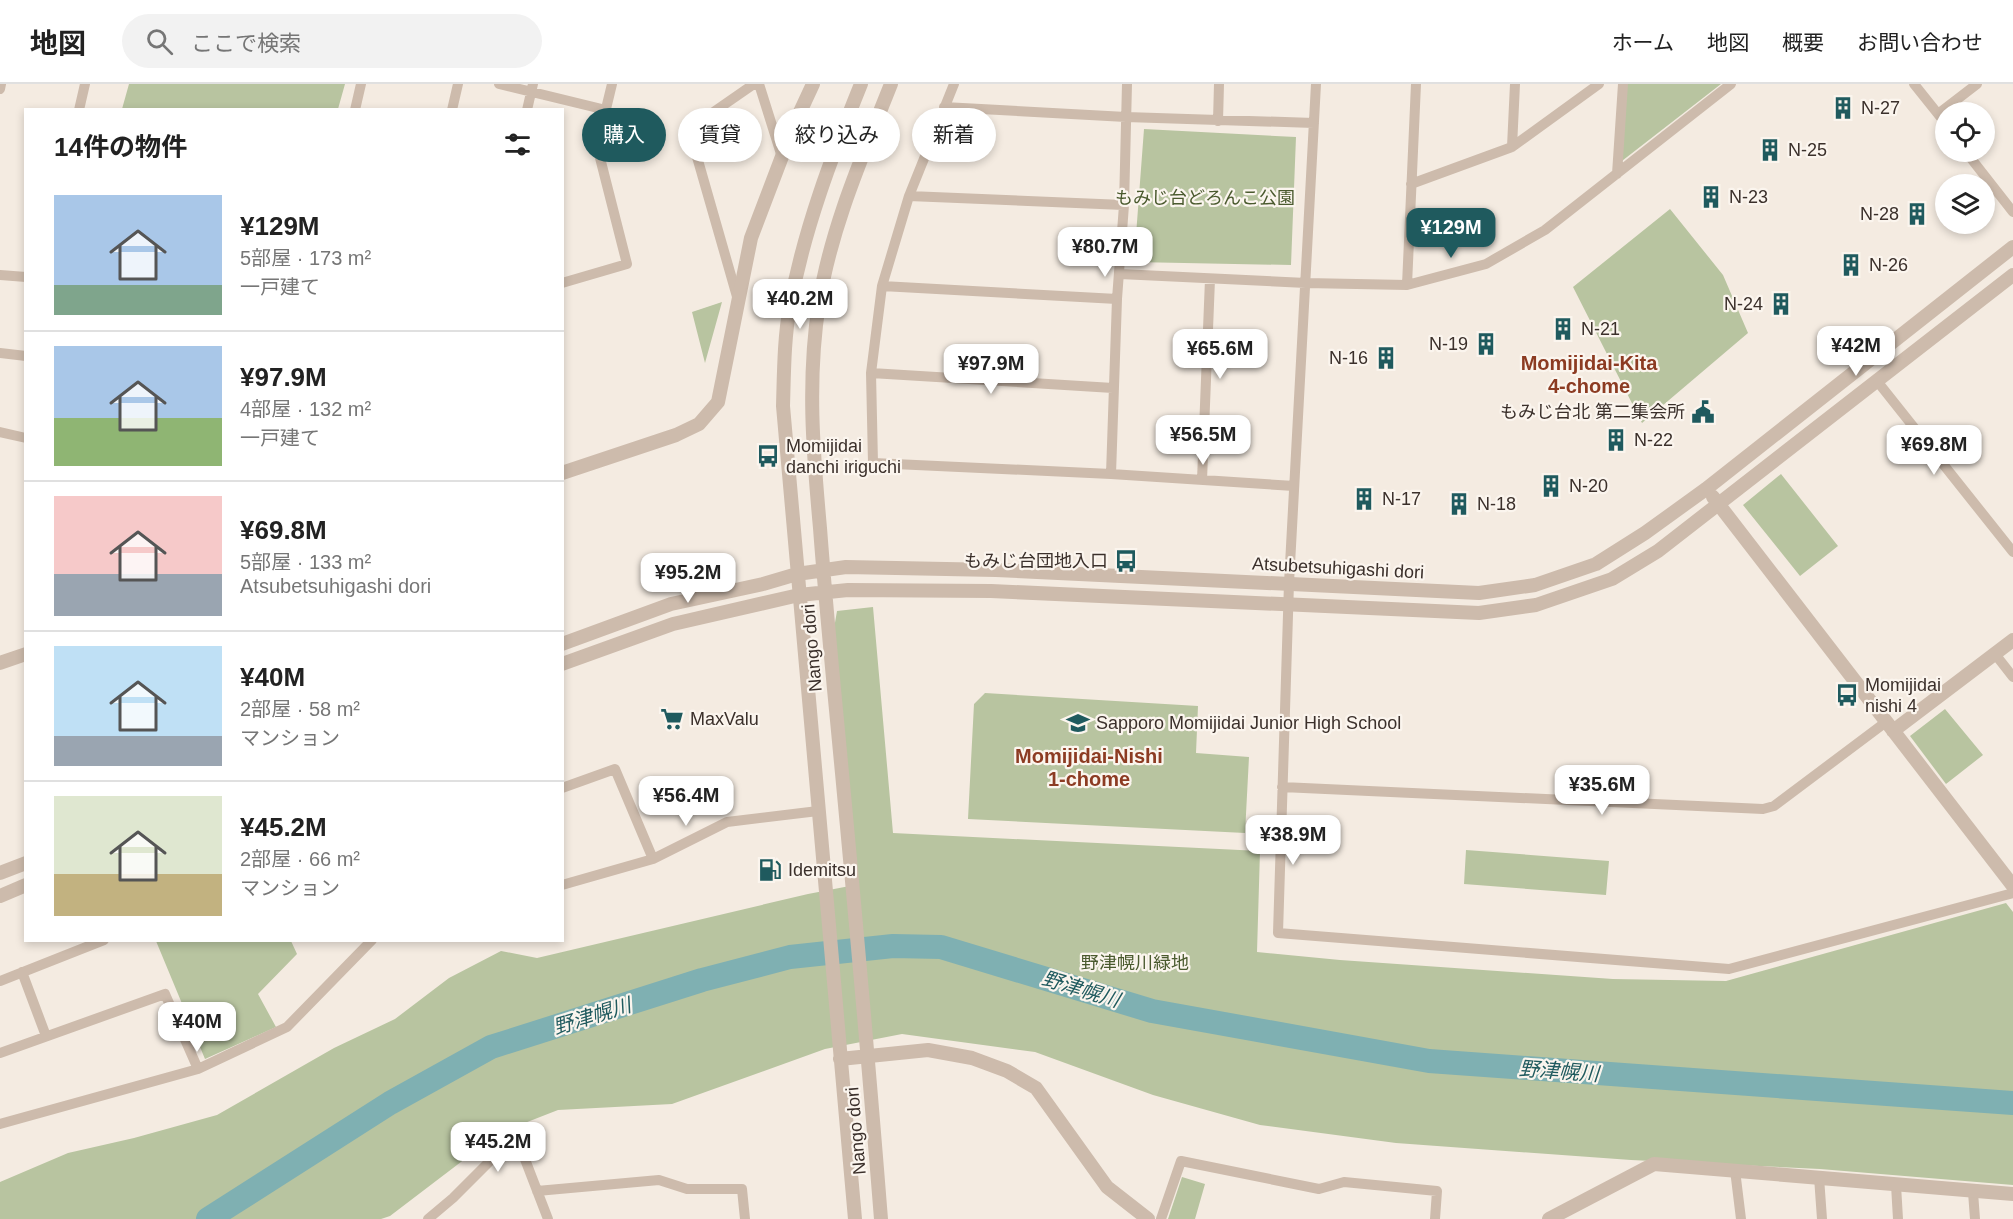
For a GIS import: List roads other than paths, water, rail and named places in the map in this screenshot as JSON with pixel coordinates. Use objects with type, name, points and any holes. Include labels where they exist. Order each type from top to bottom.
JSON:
[{"type":"street","points":[[0,89],[1,84]]},
{"type":"street","points":[[79,108],[85,84]]},
{"type":"street","points":[[355,108],[361,84]]},
{"type":"street","points":[[452,108],[458,84]]},
{"type":"street","points":[[499,84],[532,88],[599,108]]},
{"type":"street","points":[[606,108],[612,84]]},
{"type":"street","points":[[738,301],[690,129],[756,84],[774,135]]},
{"type":"street","points":[[803,108],[813,84]]},
{"type":"street","name":"Nango dori","points":[[855,1219],[783,406],[790,307],[807,232],[821,188],[861,84]]},
{"type":"street","name":"Nango dori","points":[[881,1219],[811,426],[813,352],[819,306],[832,242],[847,196],[891,84]]},
{"type":"street","points":[[954,84],[909,196],[882,286],[871,373],[873,463],[1111,474],[1294,486]]},
{"type":"street","points":[[1111,474],[1117,299],[1124,205],[1127,84]]},
{"type":"street","points":[[1218,121],[1219,84]]},
{"type":"street","points":[[1316,84],[1288,605],[1278,933],[1728,969],[2013,893]]},
{"type":"street","points":[[1407,285],[1416,84]]},
{"type":"street","points":[[1512,147],[1515,84]]},
{"type":"street","points":[[1411,184],[1512,147],[1599,84]]},
{"type":"street","points":[[1617,174],[1623,84]]},
{"type":"street","points":[[1120,273],[1210,279],[1407,285],[1486,264],[1545,231],[1731,84]]},
{"type":"street","points":[[1914,84],[1935,110]]},
{"type":"street","points":[[1954,102],[1977,84]]},
{"type":"street","points":[[527,108],[532,88]]},
{"type":"street","points":[[944,107],[1218,121],[1314,123]]},
{"type":"street","points":[[564,282],[627,264],[601,162]]},
{"type":"street","points":[[564,472],[676,435],[699,424],[718,402],[751,238],[780,162]]},
{"type":"street","points":[[1974,162],[2013,212]]},
{"type":"street","points":[[909,196],[1124,205]]},
{"type":"street","name":"Atsubetsuhigashi dori","points":[[564,643],[671,604],[763,584],[797,574],[846,567],[996,570],[1479,593],[1535,585],[1596,564],[1645,533],[1706,489],[2013,247]]},
{"type":"street","points":[[0,274],[24,277]]},
{"type":"street","name":"Atsubetsuhigashi dori","points":[[564,663],[673,624],[799,595],[848,590],[991,591],[1479,613],[1536,606],[1612,579],[1658,551],[2013,275]]},
{"type":"street","points":[[1202,480],[1210,279]]},
{"type":"street","points":[[882,286],[1117,299]]},
{"type":"street","points":[[0,353],[24,356]]},
{"type":"street","points":[[871,373],[1113,388]]},
{"type":"street","points":[[1877,381],[2013,552]]},
{"type":"street","points":[[0,432],[24,438]]},
{"type":"street","points":[[1706,489],[2013,886]]},
{"type":"street","points":[[1282,787],[1763,809],[1774,806],[2013,640]]},
{"type":"street","points":[[1995,654],[2013,677]]},
{"type":"street","points":[[0,663],[24,655]]},
{"type":"street","points":[[564,787],[615,769],[653,859]]},
{"type":"street","points":[[564,884],[653,859],[727,822],[818,811]]},
{"type":"street","points":[[0,873],[24,864]]},
{"type":"street","points":[[0,896],[24,886]]},
{"type":"street","points":[[0,981],[99,942]]},
{"type":"street","points":[[0,1124],[198,1069],[287,1027],[370,942]]},
{"type":"street","points":[[22,972],[46,1036]]},
{"type":"street","points":[[0,1053],[165,994],[198,1069]]},
{"type":"street","points":[[840,1059],[928,1050],[972,1058],[1007,1071],[1036,1088],[1107,1186],[1148,1219]]},
{"type":"street","points":[[428,1219],[453,1198],[507,1144],[521,1149],[548,1219]]},
{"type":"street","points":[[1161,1219],[1181,1161],[1319,1189],[1344,1182],[1437,1191],[1435,1219]]},
{"type":"street","points":[[1549,1219],[1654,1164],[2013,1194]]},
{"type":"street","points":[[1735,1170],[1741,1219]]},
{"type":"street","points":[[1819,1177],[1822,1219]]},
{"type":"street","points":[[537,1191],[660,1180],[687,1189],[742,1189],[745,1219]]},
{"type":"street","points":[[1896,1185],[1898,1219]]},
{"type":"street","points":[[1973,1192],[1975,1219]]},
{"type":"waterway","name":"野津幌川","points":[[208,1219],[390,1103],[491,1047],[702,980],[790,957],[893,946],[941,947],[1152,1011],[1429,1061],[2013,1103]]},
{"type":"place","name":"N-27","points":[[1843,108]]},
{"type":"place","name":"N-25","points":[[1770,150]]},
{"type":"place","name":"N-23","points":[[1711,197]]},
{"type":"place","name":"N-28","points":[[1917,214]]},
{"type":"place","name":"N-26","points":[[1851,265]]},
{"type":"place","name":"N-24","points":[[1781,304]]},
{"type":"place","name":"N-21","points":[[1563,329]]},
{"type":"place","name":"N-19","points":[[1486,344]]},
{"type":"place","name":"N-16","points":[[1386,358]]},
{"type":"place","name":"もみじ台北 第二集会所","points":[[1703,412]]},
{"type":"place","name":"N-22","points":[[1616,440]]},
{"type":"place","name":"Momijidai danchi iriguchi","points":[[768,456]]},
{"type":"place","name":"N-20","points":[[1551,486]]},
{"type":"place","name":"N-17","points":[[1364,499]]},
{"type":"place","name":"N-18","points":[[1459,504]]},
{"type":"place","name":"もみじ台団地入口","points":[[1126,561]]},
{"type":"place","name":"Momijidai nishi 4","points":[[1847,695]]},
{"type":"place","name":"MaxValu","points":[[672,719]]},
{"type":"place","name":"Sapporo Momijidai Junior High School","points":[[1078,723]]},
{"type":"place","name":"Idemitsu","points":[[770,870]]},
{"type":"district","name":"Momijidai-Kita 4-chome","points":[[1589,374]]},
{"type":"district","name":"Momijidai-Nishi 1-chome","points":[[1089,768]]},
{"type":"park label","name":"もみじ台どろんこ公園","points":[[1205,198]]},
{"type":"park label","name":"野津幌川緑地","points":[[1135,963]]}]
